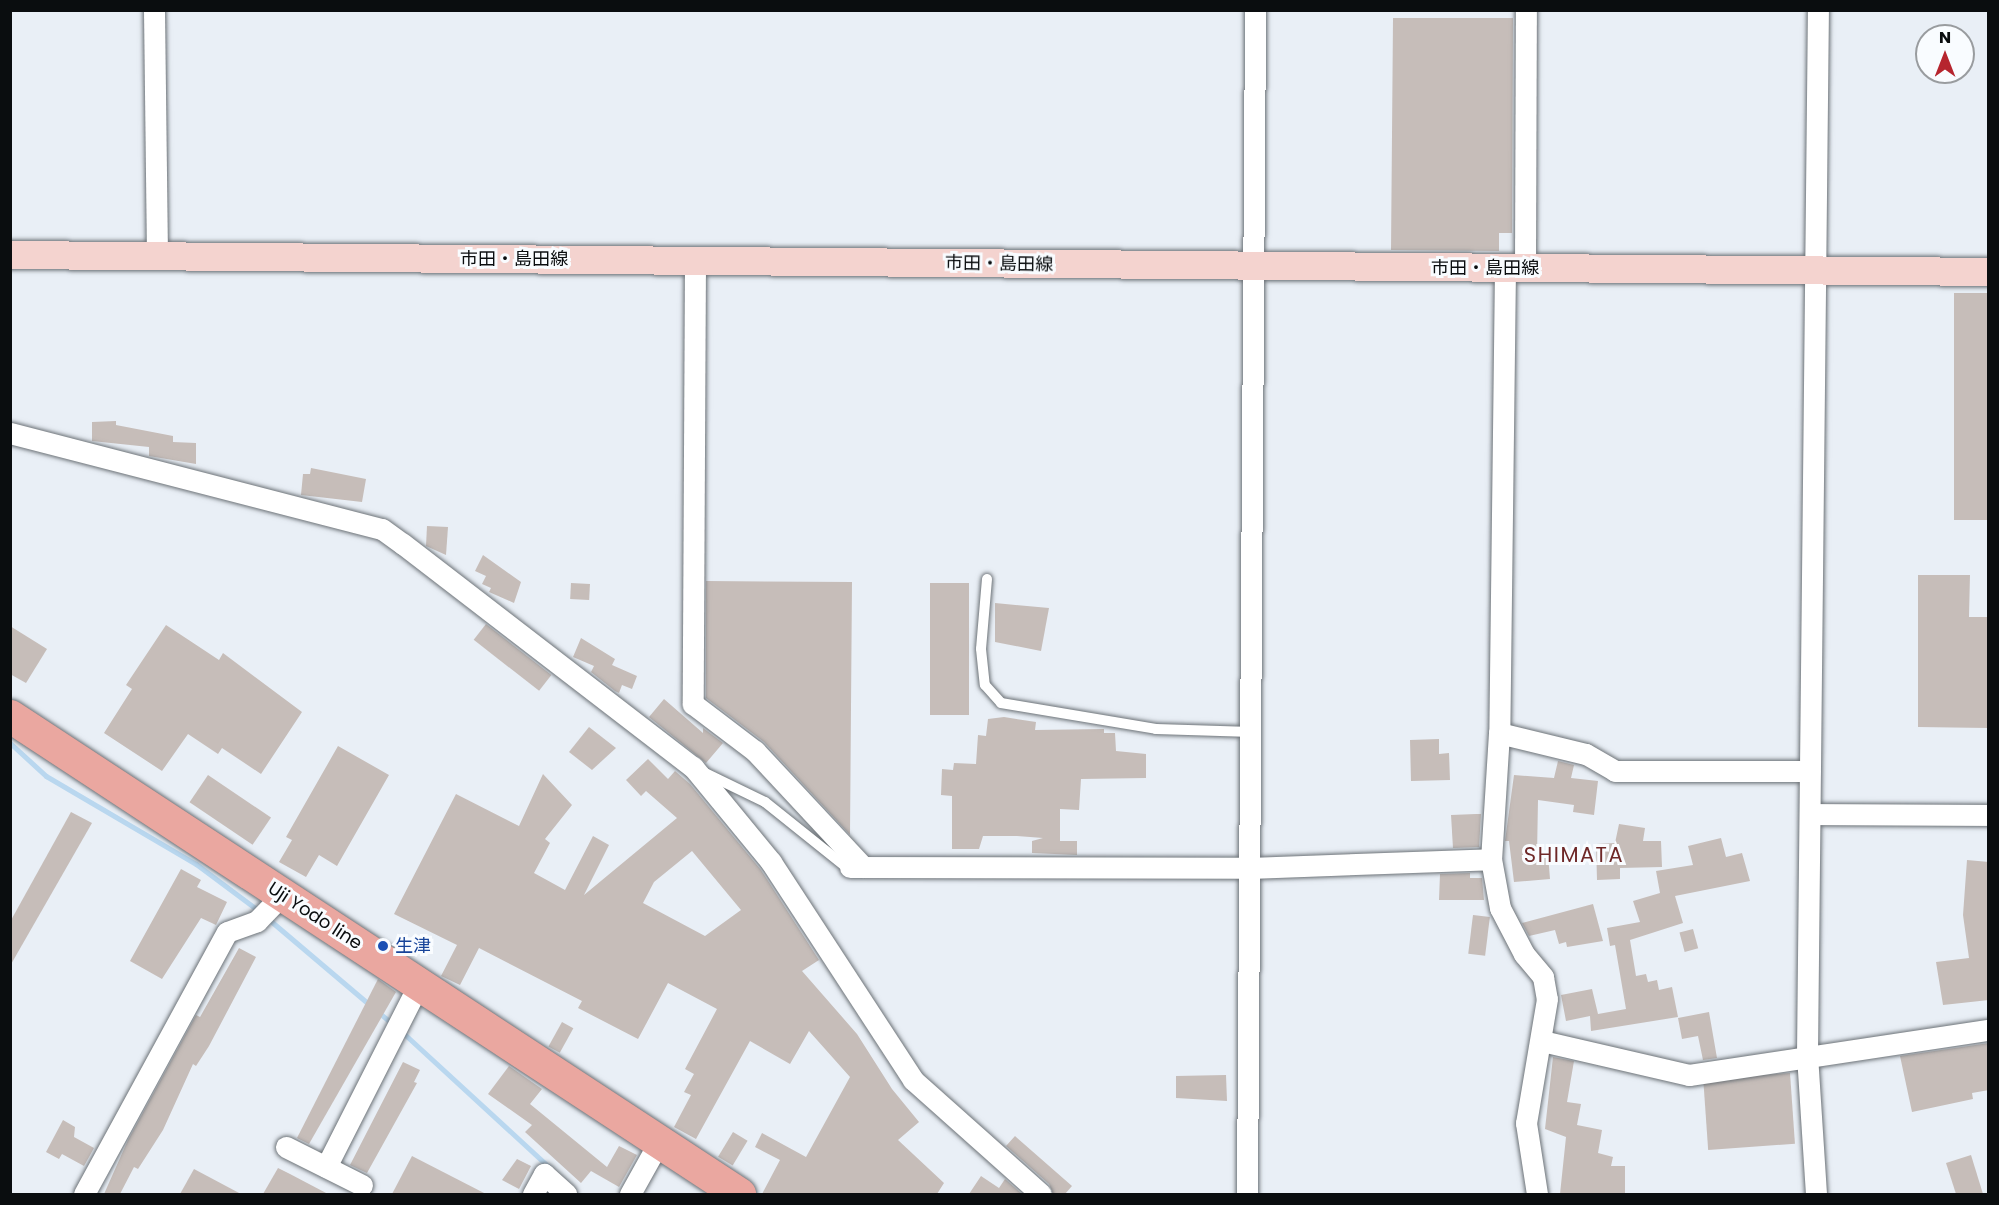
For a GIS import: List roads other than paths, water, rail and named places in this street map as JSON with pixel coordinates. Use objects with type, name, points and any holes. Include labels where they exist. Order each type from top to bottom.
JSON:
[{"type":"main road","name":"Uji Yodo line","points":[[10,716],[739,1194]]},
{"type":"street","points":[[154,10],[157,256]]},
{"type":"street","points":[[1247,1194],[1252,732],[1255,10]]},
{"type":"street","points":[[1526,10],[1499,733],[1491,859],[1500,908],[1524,954],[1543,977],[1547,999],[1542,1041],[1526,1123],[1537,1194]]},
{"type":"street","points":[[1816,1194],[1807,1054],[1818,10]]},
{"type":"street","name":"市田・島田線","points":[[10,255],[1989,272]]},
{"type":"street","points":[[695,261],[693,704],[755,751],[855,867],[1249,868],[1491,859]]},
{"type":"street","points":[[10,433],[382,529],[693,767],[771,862],[913,1080],[1041,1194]]},
{"type":"street","points":[[1499,733],[1586,754],[1615,771],[1810,771]]},
{"type":"street","points":[[1810,814],[1989,815]]},
{"type":"street","points":[[84,1194],[227,932],[257,921],[282,895]]},
{"type":"street","points":[[326,1167],[418,984]]},
{"type":"street","points":[[1542,1041],[1689,1075],[1807,1054],[1989,1030]]},
{"type":"street","points":[[630,1194],[659,1142]]},
{"type":"street","points":[[286,1147],[362,1185]]},
{"type":"street","points":[[533,1194],[544,1174],[566,1194]]},
{"type":"lane","points":[[987,579],[981,649],[985,685],[1001,703],[1156,729],[1252,732]]},
{"type":"lane","points":[[693,767],[765,802],[855,867]]},
{"type":"waterway","points":[[10,743],[46,776],[196,864],[259,911]]},
{"type":"waterway","points":[[266,917],[371,1006]]},
{"type":"waterway","points":[[378,1012],[394,1025]]},
{"type":"waterway","points":[[401,1031],[551,1169]]},
{"type":"place","name":"生津","points":[[383,946]]},
{"type":"district","name":"SHIMATA","points":[[1574,855]]}]
